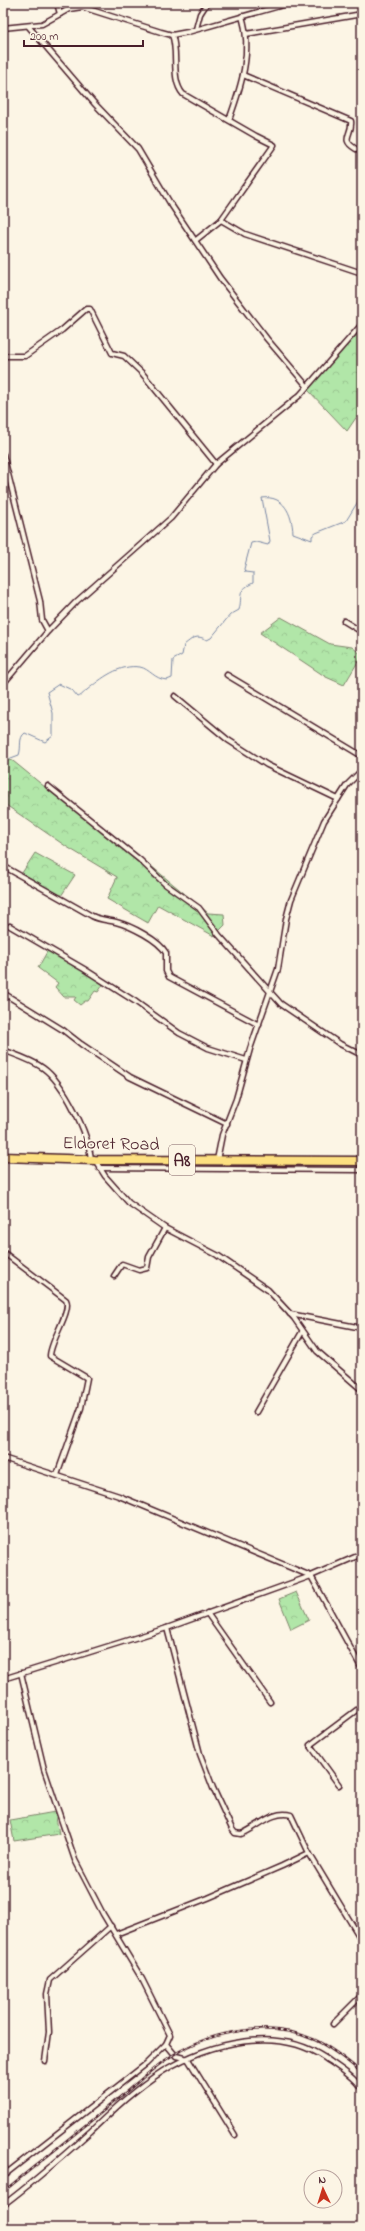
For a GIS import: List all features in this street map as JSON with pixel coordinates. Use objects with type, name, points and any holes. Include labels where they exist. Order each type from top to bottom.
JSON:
[{"type":"highway","name":"Eldoret Road","points":[[3,1157],[93,1160],[362,1161]]},
{"type":"street","points":[[57,3],[60,14]]},
{"type":"street","points":[[196,30],[200,14],[207,3]]},
{"type":"street","points":[[3,28],[29,27],[42,24],[60,14],[82,6],[172,35],[196,30],[290,3]]},
{"type":"street","points":[[246,34],[362,14]]},
{"type":"street","points":[[229,120],[243,75],[246,56],[246,34],[242,16]]},
{"type":"street","points":[[29,27],[94,103],[138,149],[170,203],[233,294],[307,386]]},
{"type":"street","points":[[172,35],[180,91],[275,146],[221,220],[196,240]]},
{"type":"street","points":[[243,75],[351,120],[347,141],[348,145],[356,149]]},
{"type":"street","points":[[221,220],[245,234],[362,273]]},
{"type":"street","points":[[3,356],[25,356],[62,330],[86,309],[90,309],[112,353],[124,356],[142,373],[216,464]]},
{"type":"street","points":[[3,684],[48,631],[77,602],[171,518],[216,464],[296,399],[362,324]]},
{"type":"street","points":[[3,454],[40,601],[42,620],[48,631]]},
{"type":"street","points":[[344,620],[362,632]]},
{"type":"street","points":[[227,675],[362,756]]},
{"type":"street","points":[[175,696],[223,736],[267,764],[338,799]]},
{"type":"street","points":[[217,1160],[227,1124],[240,1088],[246,1060],[278,969],[286,919],[291,900],[317,837],[338,799],[362,770]]},
{"type":"street","points":[[48,786],[140,860],[182,898],[198,908],[219,935],[256,974],[270,993],[286,1008],[340,1044],[362,1055]]},
{"type":"street","points":[[3,866],[92,916],[101,920],[116,922],[153,940],[166,953],[166,971],[169,977],[259,1025]]},
{"type":"street","points":[[10,926],[84,969],[136,1002],[179,1033],[208,1048],[246,1060]]},
{"type":"street","points":[[3,993],[63,1030],[130,1077],[227,1124]]},
{"type":"street","points":[[3,1050],[43,1067],[51,1076],[62,1090],[71,1107],[89,1145],[93,1160],[122,1197],[166,1228],[200,1244],[260,1284],[276,1297],[317,1351],[362,1390]]},
{"type":"street","points":[[99,1168],[362,1170]]},
{"type":"street","points":[[114,1276],[122,1264],[139,1270],[147,1268],[149,1257],[166,1228]]},
{"type":"street","points":[[3,1252],[66,1300],[67,1308],[51,1348],[50,1356],[87,1378],[81,1408],[57,1475]]},
{"type":"street","points":[[290,1314],[362,1328]]},
{"type":"street","points":[[256,1412],[302,1332]]},
{"type":"street","points":[[3,1458],[119,1496],[204,1530],[311,1576],[362,1669]]},
{"type":"street","points":[[3,1679],[167,1628],[311,1576],[362,1554]]},
{"type":"street","points":[[208,1613],[270,1702]]},
{"type":"street","points":[[167,1628],[200,1754],[213,1788],[232,1829],[235,1833],[241,1834],[269,1818],[280,1815],[290,1815],[309,1853],[362,1941]]},
{"type":"street","points":[[3,2164],[5,2175],[146,2064],[166,2044],[170,2035],[75,1860],[44,1769],[21,1673]]},
{"type":"street","points":[[339,1785],[310,1746],[362,1706]]},
{"type":"street","points":[[116,1934],[208,1898],[309,1853]]},
{"type":"street","points":[[45,2061],[49,2032],[47,1994],[50,1980],[111,1926]]},
{"type":"street","points":[[333,2024],[362,1995]]},
{"type":"street","points":[[3,2205],[29,2186],[135,2092],[153,2078],[175,2065],[218,2047],[242,2042],[288,2042],[317,2053],[349,2075],[362,2089]]},
{"type":"street","points":[[166,2044],[176,2056],[188,2059],[235,2135]]},
{"type":"street","points":[[175,2065],[176,2056]]},
{"type":"green space","points":[[358,333],[362,335],[362,409],[347,431],[308,390]]},
{"type":"green space","points":[[281,617],[330,644],[352,647],[362,655],[344,685],[326,677],[260,633]]},
{"type":"green space","points":[[3,758],[13,761],[51,792],[116,837],[208,913],[224,914],[225,925],[214,936],[158,905],[148,923],[107,899],[117,877],[67,847],[3,803]]},
{"type":"green space","points":[[35,853],[75,875],[61,896],[22,873]]},
{"type":"green space","points":[[48,950],[98,980],[103,985],[98,992],[95,991],[88,1001],[85,1001],[80,1005],[74,1000],[76,997],[64,997],[55,987],[58,983],[38,968]]},
{"type":"green space","points":[[296,1592],[309,1620],[291,1629],[279,1599]]},
{"type":"green space","points":[[55,1812],[59,1834],[14,1841],[10,1820]]},
{"type":"waterway","points":[[3,761],[19,755],[21,740],[25,733],[45,742],[53,736],[53,713],[47,692],[59,684],[72,690],[78,697],[111,673],[125,668],[140,667],[159,678],[167,680],[172,678],[173,660],[182,655],[184,645],[197,637],[207,640],[211,638],[230,615],[239,610],[242,591],[244,588],[253,583],[253,573],[245,572],[244,569],[251,543],[256,542],[268,545],[270,541],[262,498],[270,498],[281,503],[289,513],[293,533],[312,540],[312,536],[316,533],[346,521],[357,503],[362,488]]},
{"type":"railway","points":[[3,2192],[156,2067],[189,2046],[206,2039],[242,2031],[261,2029],[280,2030],[315,2040],[328,2047],[362,2073]]}]
